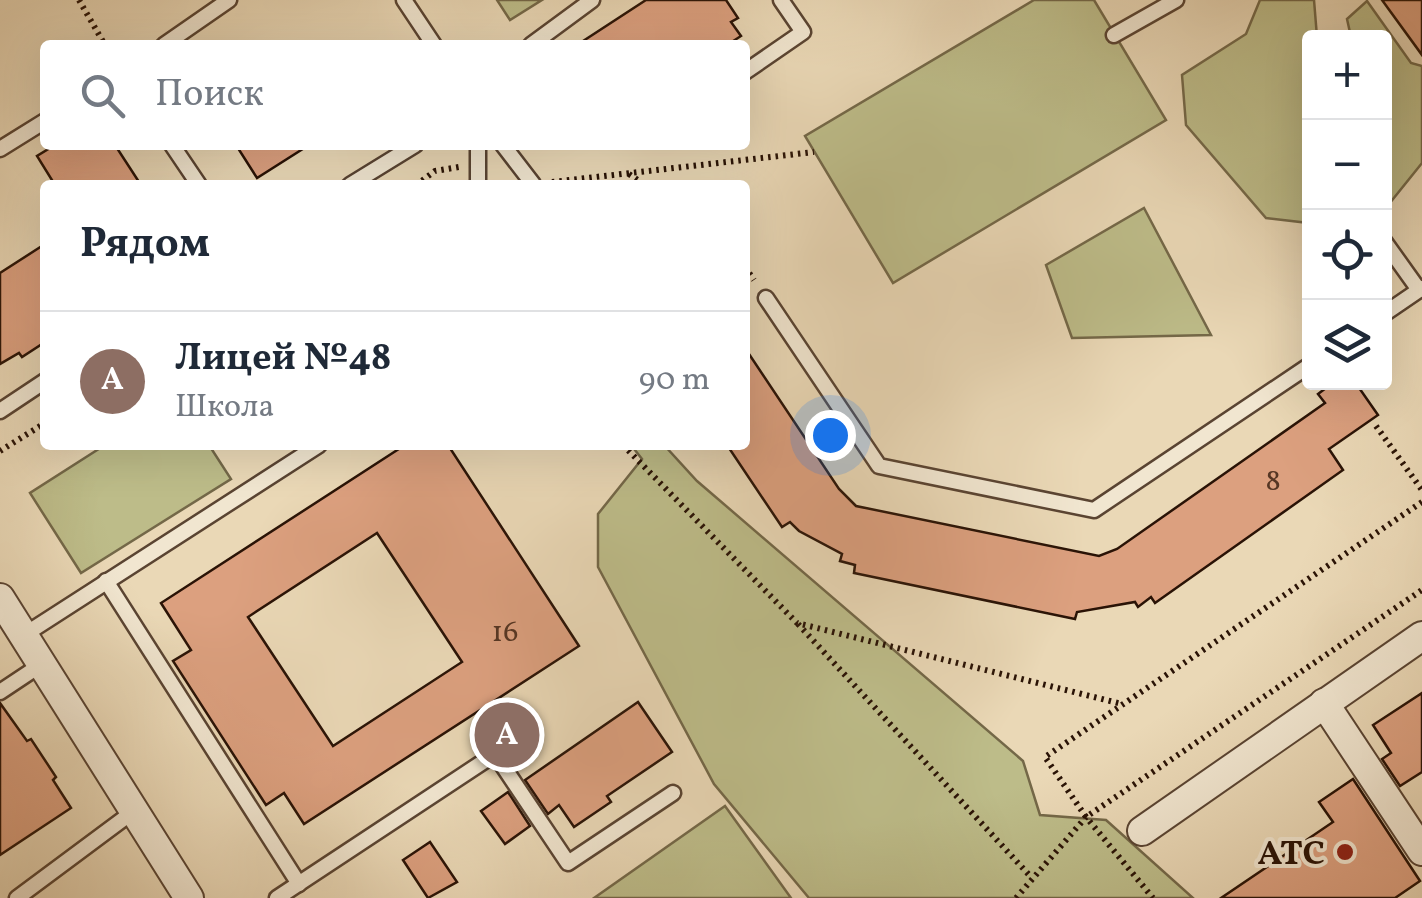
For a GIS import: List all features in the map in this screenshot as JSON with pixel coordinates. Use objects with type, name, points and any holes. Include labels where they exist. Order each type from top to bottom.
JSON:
[{"type":"street","points":[[0,598],[189,898]]},
{"type":"street","points":[[1142,832],[1422,636]]},
{"type":"street","points":[[1324,703],[1422,851]]},
{"type":"lane","points":[[171,40],[229,0]]},
{"type":"lane","points":[[404,0],[431,40]]},
{"type":"lane","points":[[538,40],[592,0]]},
{"type":"lane","points":[[750,69],[803,32],[781,0]]},
{"type":"lane","points":[[1114,35],[1176,0]]},
{"type":"lane","points":[[0,149],[40,124]]},
{"type":"lane","points":[[175,150],[196,180]]},
{"type":"lane","points":[[358,180],[407,150]]},
{"type":"lane","points":[[478,180],[479,150]]},
{"type":"lane","points":[[507,150],[529,180]]},
{"type":"lane","points":[[1392,252],[1421,289],[1392,309]]},
{"type":"lane","points":[[766,298],[879,466],[1094,510],[1302,370]]},
{"type":"lane","points":[[0,410],[40,384]]},
{"type":"lane","points":[[24,635],[311,450]]},
{"type":"lane","points":[[106,582],[299,884]]},
{"type":"lane","points":[[0,692],[42,663]]},
{"type":"lane","points":[[277,898],[495,754],[568,863],[673,794]]},
{"type":"lane","points":[[17,898],[134,810]]},
{"type":"path","points":[[79,0],[102,40]]},
{"type":"path","points":[[567,180],[814,152]]},
{"type":"path","points":[[423,180],[435,171],[480,164]]},
{"type":"path","points":[[628,173],[638,180]]},
{"type":"path","points":[[0,451],[40,426]]},
{"type":"path","points":[[1376,426],[1422,490]]},
{"type":"path","points":[[628,450],[797,623],[1031,877]]},
{"type":"path","points":[[1152,898],[1086,817],[1045,757],[1422,502]]},
{"type":"path","points":[[1016,898],[1086,817],[1422,590]]},
{"type":"path","points":[[797,623],[1123,704]]},
{"type":"shaded area","points":[[497,0],[542,0],[510,20]]},
{"type":"shaded area","points":[[1034,0],[1094,0],[1166,120],[893,283],[805,136]]},
{"type":"shaded area","points":[[1260,0],[1314,0],[1316,30],[1302,30],[1302,222],[1266,218],[1186,125],[1182,75],[1246,34]]},
{"type":"shaded area","points":[[1367,1],[1388,30],[1349,30],[1347,19]]},
{"type":"shaded area","points":[[1392,36],[1411,63],[1422,66],[1422,163],[1392,200]]},
{"type":"shaded area","points":[[1144,208],[1211,335],[1072,338],[1046,265]]},
{"type":"shaded area","points":[[97,450],[212,450],[231,479],[81,573],[30,493]]},
{"type":"shaded area","points":[[635,450],[669,450],[697,481],[1023,761],[1040,815],[1106,820],[1193,898],[809,898],[714,784],[598,567],[598,514],[642,459]]},
{"type":"shaded area","points":[[725,806],[791,898],[594,898]]},
{"type":"building","points":[[646,0],[726,0],[738,18],[731,22],[741,36],[735,40],[585,40]]},
{"type":"building","points":[[1382,0],[1422,0],[1422,55]]},
{"type":"building","points":[[47,150],[118,150],[138,180],[52,180],[37,156]]},
{"type":"building","points":[[239,150],[301,150],[257,178]]},
{"type":"building","points":[[40,247],[40,345],[0,364],[0,273]]},
{"type":"building","points":[[750,356],[839,489],[856,506],[1099,556],[1117,549],[1325,403],[1318,394],[1323,390],[1361,390],[1378,415],[1329,449],[1343,470],[1155,603],[1151,597],[1138,607],[1135,602],[1077,612],[1075,619],[854,573],[855,565],[840,561],[842,554],[790,522],[782,527],[730,450],[750,450]]},
{"type":"building","points":[[397,450],[451,450],[579,646],[304,824],[284,793],[266,805],[173,661],[191,650],[161,603]],"holes":[[[377,533],[462,662],[333,746],[248,617]]]},
{"type":"building","points":[[1422,693],[1422,772],[1400,786],[1382,759],[1391,753],[1373,725]]},
{"type":"building","points":[[638,702],[672,752],[607,796],[611,802],[574,827],[559,805],[548,814],[525,780]]},
{"type":"building","points":[[0,703],[27,741],[31,739],[71,808],[0,855]]},
{"type":"building","name":"АТС","points":[[1353,779],[1420,881],[1395,898],[1221,898],[1333,822],[1319,802]]},
{"type":"building","points":[[508,792],[530,826],[505,844],[481,811]]},
{"type":"building","points":[[430,842],[457,882],[428,898],[403,860]]},
{"type":"place","name":"Лицей №48","points":[[507,735]]},
{"type":"place","name":"АТС","points":[[1345,852]]}]
